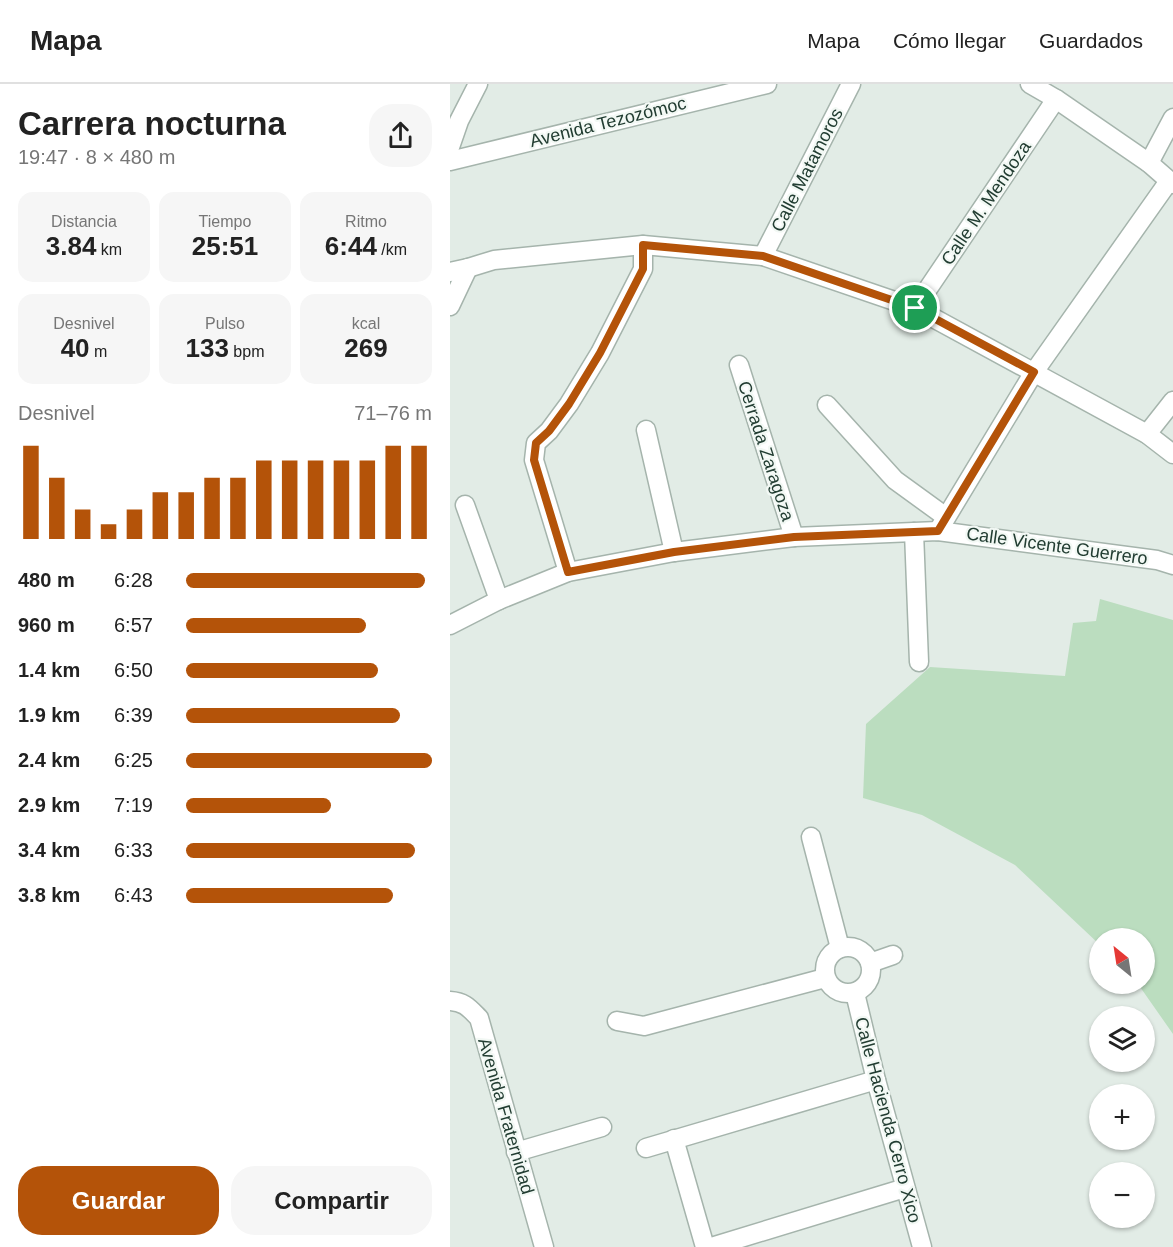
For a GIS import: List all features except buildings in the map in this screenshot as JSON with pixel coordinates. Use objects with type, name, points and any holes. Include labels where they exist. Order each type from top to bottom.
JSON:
[{"type":"street","points":[[450,147],[455,119],[478,84]]},
{"type":"street","name":"Avenida Tezozómoc","points":[[450,161],[742,86],[766,84]]},
{"type":"street","name":"Calle Matamoros","points":[[763,256],[851,84]]},
{"type":"street","points":[[827,405],[896,480],[942,524],[1034,372],[1171,182],[1149,163],[1056,99],[1030,84]]},
{"type":"street","name":"Calle M. Mendoza","points":[[915,308],[1056,99]]},
{"type":"street","points":[[1149,163],[1173,118]]},
{"type":"street","points":[[568,572],[534,460],[536,443],[549,431],[569,404],[600,353],[643,269],[643,245]]},
{"type":"street","points":[[450,306],[459,270],[494,260],[643,245],[763,256],[915,308],[1147,434],[1173,454]]},
{"type":"street","name":"Cerrada Zaragoza","points":[[739,365],[794,537]]},
{"type":"street","points":[[1147,434],[1173,401]]},
{"type":"street","points":[[646,430],[674,552]]},
{"type":"street","points":[[465,505],[499,600]]},
{"type":"street","name":"Calle Vicente Guerrero","points":[[450,625],[499,600],[568,572],[674,552],[794,537],[914,532],[942,524],[1157,560],[1173,565]]},
{"type":"street","points":[[914,532],[919,662]]},
{"type":"street","points":[[811,837],[840,948]]},
{"type":"street","points":[[840,948],[859,949],[870,963],[871,972],[868,981],[863,989],[855,993],[837,992],[829,986],[825,978],[826,960],[832,952],[840,948]]},
{"type":"street","points":[[870,963],[893,956]]},
{"type":"street","points":[[617,1021],[644,1026],[825,978]]},
{"type":"street","name":"Calle Hacienda Cerro Xico","points":[[855,993],[876,1080],[922,1247]]},
{"type":"street","name":"Avenida Fraternidad","points":[[450,1001],[459,1002],[479,1018],[544,1247]]},
{"type":"street","points":[[646,1148],[876,1080]]},
{"type":"street","points":[[516,1152],[602,1127]]},
{"type":"street","points":[[674,1140],[705,1247]]},
{"type":"street","points":[[711,1247],[905,1188]]},
{"type":"green space","points":[[1100,599],[1173,620],[1173,1034],[1145,994],[1155,994],[1155,928],[1089,928],[1089,935],[1015,865],[922,815],[863,798],[866,724],[930,667],[1065,676],[1073,623],[1096,621]]},
{"type":"route","points":[[643,245],[763,256],[915,308],[1034,372],[938,531],[794,537],[674,552],[568,572],[534,460],[536,443],[549,431],[569,404],[600,353],[643,269],[643,245]]}]
